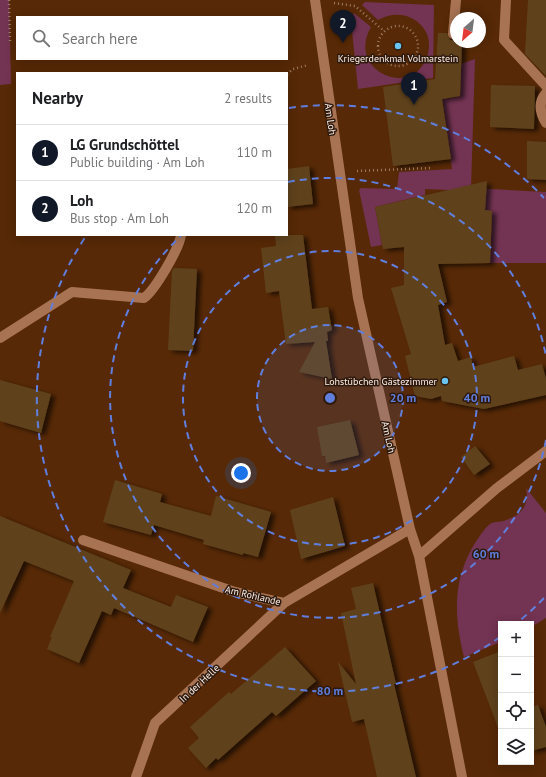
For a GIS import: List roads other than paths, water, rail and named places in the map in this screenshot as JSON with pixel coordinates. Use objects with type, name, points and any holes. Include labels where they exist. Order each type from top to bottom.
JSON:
[{"type":"street","points":[[455,12],[456,0]]},
{"type":"street","points":[[506,0],[504,40],[546,86]]},
{"type":"street","name":"Am Loh","points":[[315,1],[322,62],[358,298],[410,529],[419,556],[462,777]]},
{"type":"street","points":[[546,93],[541,104],[541,114],[546,123]]},
{"type":"street","points":[[0,338],[72,292],[144,298],[151,293],[177,249],[181,236]]},
{"type":"street","points":[[419,556],[497,488],[546,451]]},
{"type":"street","name":"Am Rohlande","points":[[83,540],[235,592],[284,603],[410,529]]},
{"type":"street","name":"In der Helle","points":[[136,777],[155,723],[284,603]]},
{"type":"place","name":"Loh","points":[[343,43]]},
{"type":"place","name":"Kriegerdenkmal Volmarstein","points":[[398,46]]},
{"type":"place","name":"LG Grundschöttel","points":[[414,105]]},
{"type":"place","name":"Lohstübchen Gästezimmer","points":[[445,381]]}]
